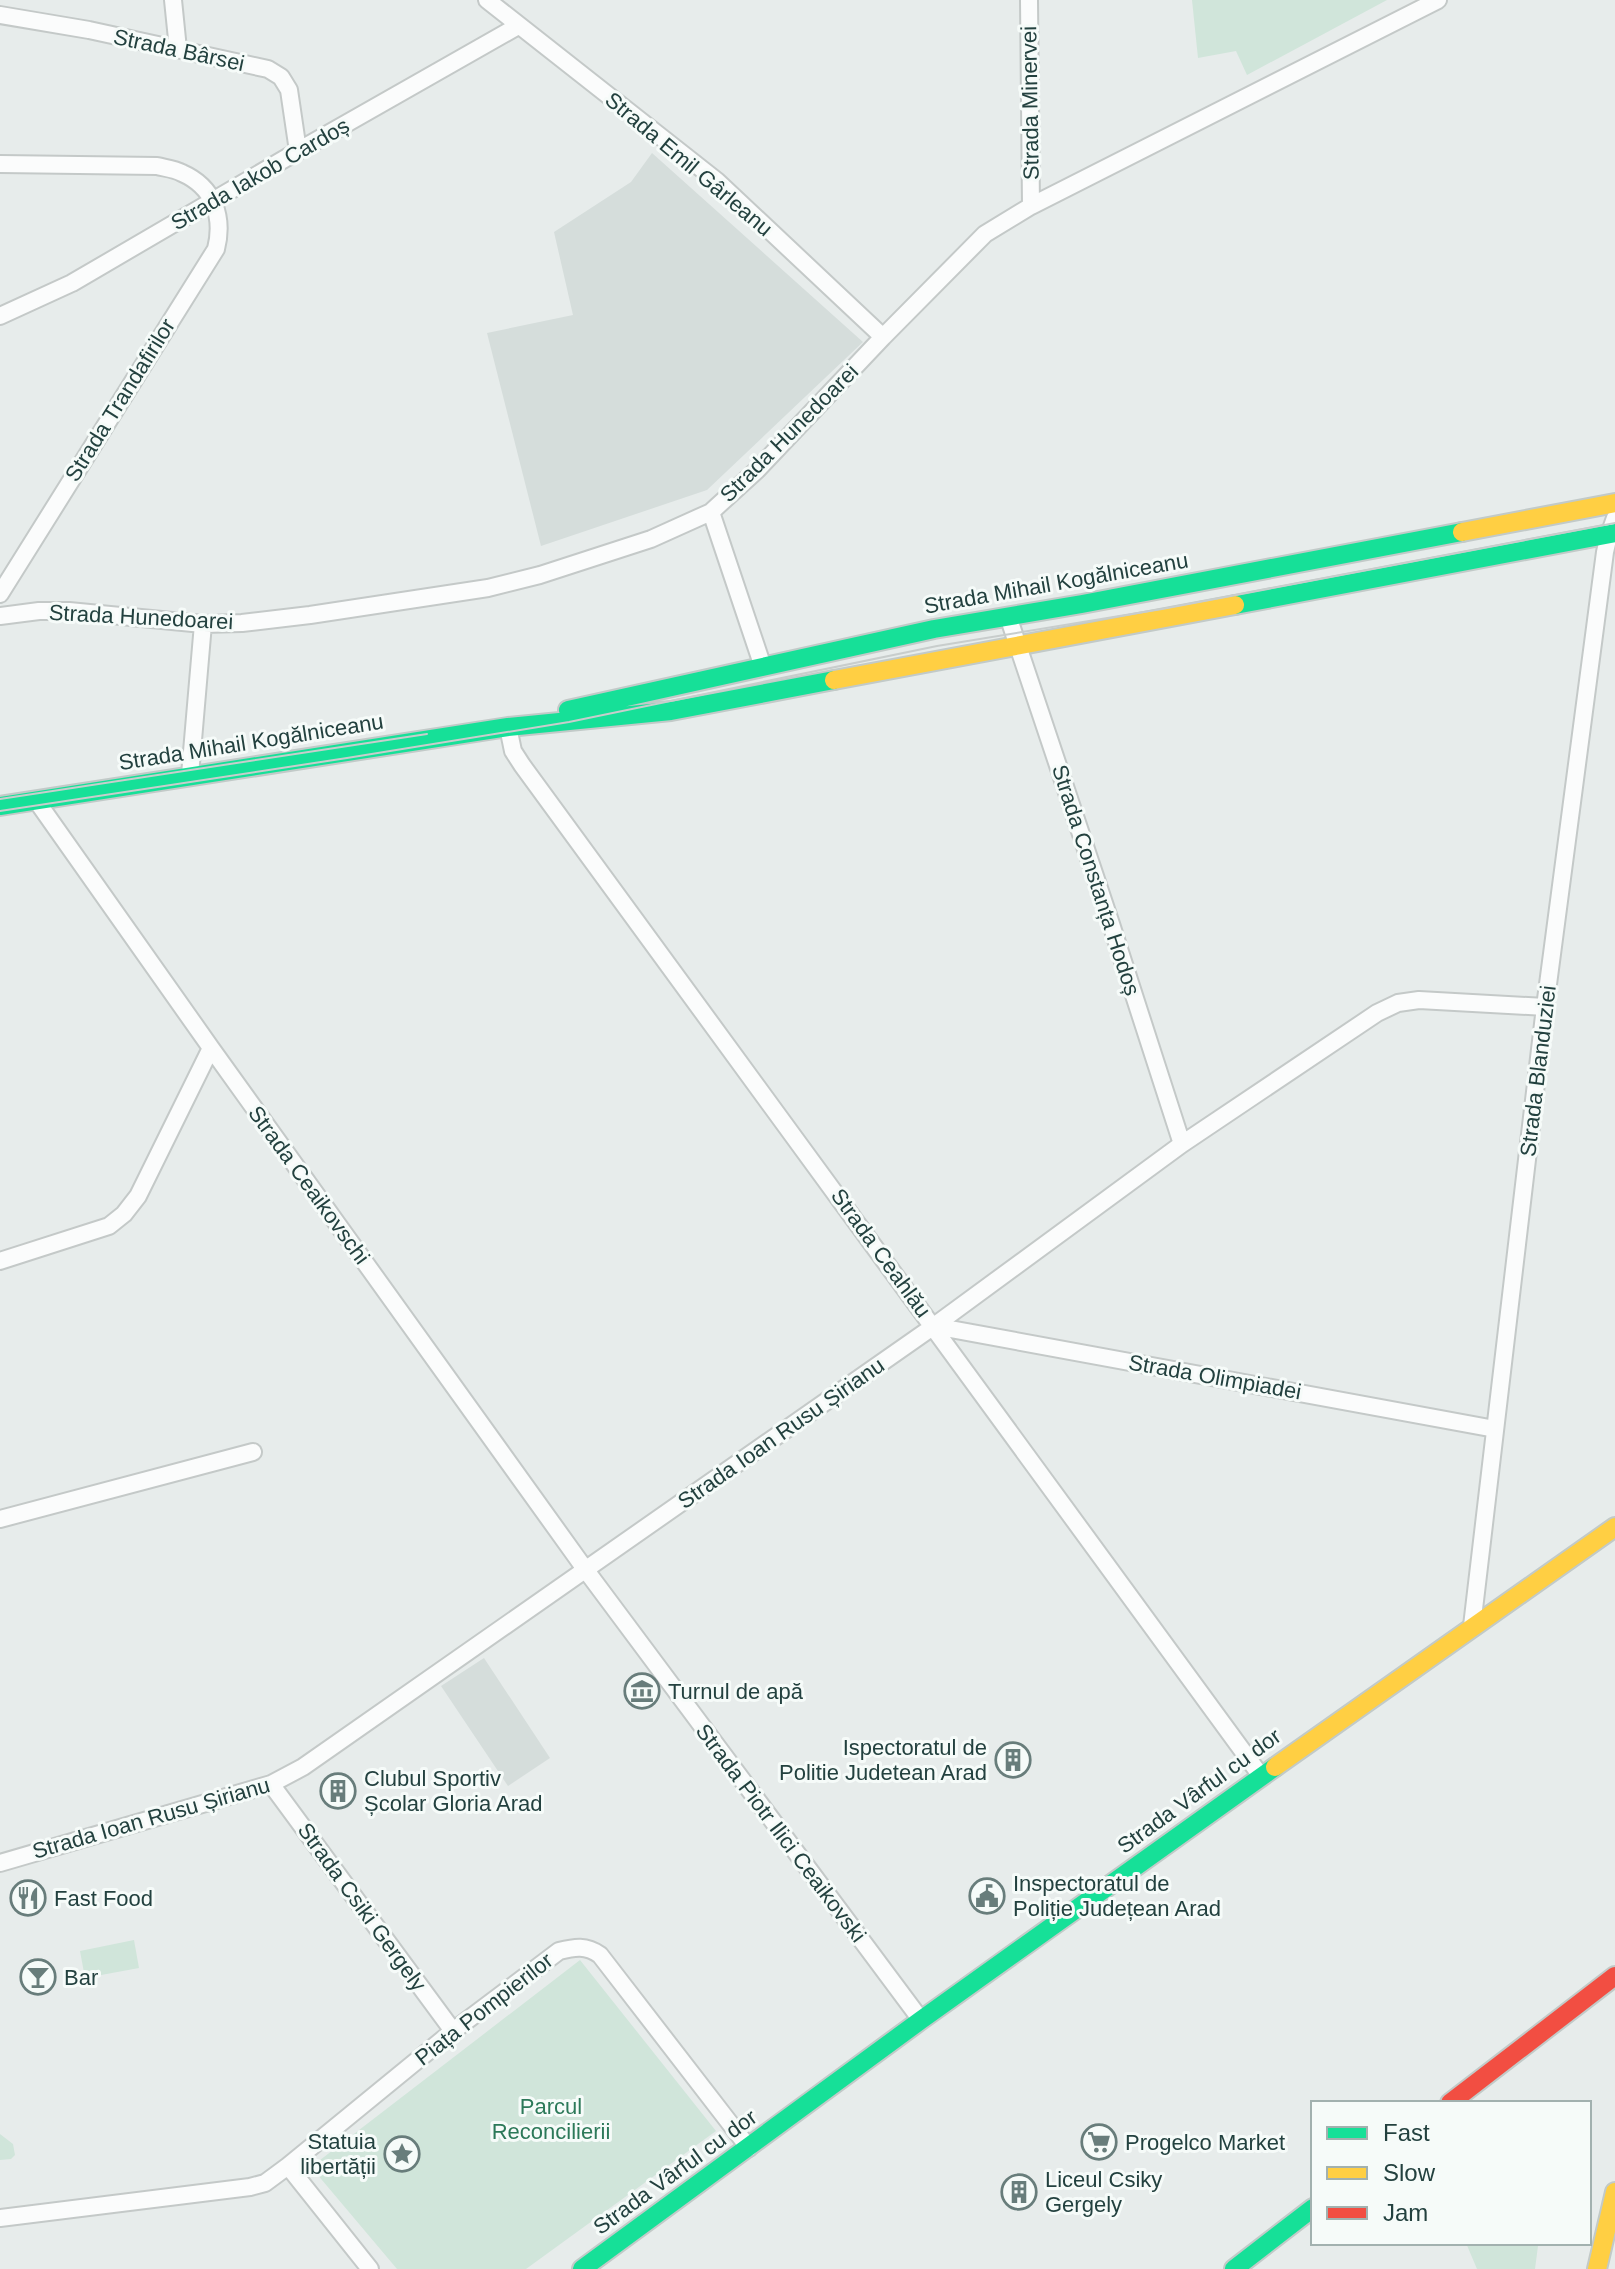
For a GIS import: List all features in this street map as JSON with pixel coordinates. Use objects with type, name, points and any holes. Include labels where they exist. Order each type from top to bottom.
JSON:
[{"type":"main road","name":"Strada Mihail Kogălniceanu","points":[[508,727],[607,700],[934,629],[1615,503]]},
{"type":"main road","name":"Strada Mihail Kogălniceanu","points":[[0,806],[508,727],[671,711],[1613,529]]},
{"type":"main road","name":"Strada Vârful cu dor","points":[[582,2269],[921,2020],[1615,1527]]},
{"type":"main road","points":[[1453,2101],[1615,1976]]},
{"type":"main road","points":[[1597,2269],[1615,2192]]},
{"type":"main road","points":[[1234,2269],[1311,2210]]},
{"type":"street","points":[[173,0],[178,49]]},
{"type":"street","name":"Strada Emil Gârleanu","points":[[487,0],[717,181],[883,337]]},
{"type":"street","name":"Strada Minervei","points":[[1029,0],[1031,206]]},
{"type":"street","name":"Strada Hunedoarei","points":[[0,616],[69,611],[203,624],[310,615],[488,588],[540,575],[651,539],[711,512],[757,470],[985,234],[1031,206],[1438,0]]},
{"type":"street","name":"Strada Bârsei","points":[[0,15],[268,69],[281,77],[289,90],[298,151]]},
{"type":"street","name":"Strada Iakob Cardoș","points":[[0,316],[72,283],[518,26]]},
{"type":"street","points":[[0,164],[157,166],[182,172],[202,187],[213,201]]},
{"type":"street","name":"Strada Trandafirilor","points":[[0,594],[216,249],[220,219],[213,201]]},
{"type":"street","points":[[711,512],[763,667]]},
{"type":"street","name":"Strada Blanduziei","points":[[1472,1626],[1545,1007],[1613,529]]},
{"type":"street","name":"Strada Constanța Hodoș","points":[[1008,616],[1182,1144]]},
{"type":"street","points":[[190,775],[203,624]]},
{"type":"street","name":"Strada Ceahlău","points":[[508,727],[513,751],[522,765],[1261,1776]]},
{"type":"street","name":"Strada Ceaikovschi","points":[[36,800],[585,1569]]},
{"type":"street","name":"Strada Ioan Rusu Șirianu","points":[[0,1863],[271,1784],[303,1767],[934,1326],[1182,1144],[1377,1013],[1398,1003],[1419,1000],[1545,1007]]},
{"type":"street","points":[[0,1261],[109,1226],[124,1214],[138,1196],[211,1048]]},
{"type":"street","name":"Strada Olimpiadei","points":[[934,1326],[1495,1429]]},
{"type":"street","points":[[0,1519],[253,1452]]},
{"type":"street","name":"Strada Piotr Ilici Ceaikovski","points":[[585,1569],[921,2020]]},
{"type":"street","name":"Strada Csiki Gergely","points":[[271,1784],[453,2031]]},
{"type":"street","name":"Piața Pompierilor","points":[[0,2218],[265,2183],[453,2031],[559,1951],[577,1947],[592,1949],[600,1955],[749,2148]]},
{"type":"street","points":[[288,2166],[370,2269]]},
{"type":"shaded area","points":[[652,153],[863,342],[707,490],[541,546],[487,333],[573,315],[554,232],[631,182]]},
{"type":"shaded area","points":[[484,1658],[550,1758],[508,1786],[441,1686]]},
{"type":"green space","points":[[1192,0],[1387,0],[1247,75],[1236,51],[1198,58]]},
{"type":"green space","points":[[134,1940],[139,1968],[85,1978],[80,1951]]},
{"type":"green space","name":"Parcul Reconcilierii","points":[[580,1960],[716,2131],[526,2269],[397,2269],[311,2167]]},
{"type":"green space","points":[[0,2134],[13,2144],[15,2155],[11,2159],[0,2160]]},
{"type":"green space","points":[[1467,2245],[1538,2246],[1535,2269],[1477,2269]]},
{"type":"tram line","points":[[0,811],[569,722],[937,646],[1162,609],[1615,523]]},
{"type":"tram line","points":[[0,799],[427,734]]},
{"type":"traffic: fast","points":[[568,710],[934,629],[1462,532]]},
{"type":"traffic: fast","points":[[1235,605],[1615,533]]},
{"type":"traffic: fast","points":[[0,806],[508,727],[671,711],[834,680]]},
{"type":"traffic: fast","points":[[582,2269],[921,2020],[1275,1767]]},
{"type":"traffic: fast","points":[[1234,2269],[1311,2210]]},
{"type":"traffic: slow","points":[[1462,532],[1615,503]]},
{"type":"traffic: slow","points":[[834,680],[1235,605]]},
{"type":"traffic: slow","points":[[1275,1767],[1615,1527]]},
{"type":"traffic: slow","points":[[1597,2269],[1615,2192]]},
{"type":"traffic: jam","points":[[1453,2101],[1615,1976]]},
{"type":"place","name":"Turnul de apă","points":[[642,1691]]},
{"type":"place","name":"Ispectoratul de Politie Judetean Arad","points":[[1013,1760]]},
{"type":"place","name":"Clubul Sportiv Școlar Gloria Arad","points":[[338,1791]]},
{"type":"place","name":"Inspectoratul de Poliție Județean Arad","points":[[987,1896]]},
{"type":"place","name":"Fast Food","points":[[28,1898]]},
{"type":"place","name":"Bar","points":[[38,1977]]},
{"type":"place","name":"Progelco Market","points":[[1099,2142]]},
{"type":"place","name":"Statuia libertății","points":[[402,2154]]},
{"type":"place","name":"Liceul Csiky Gergely","points":[[1019,2192]]}]
